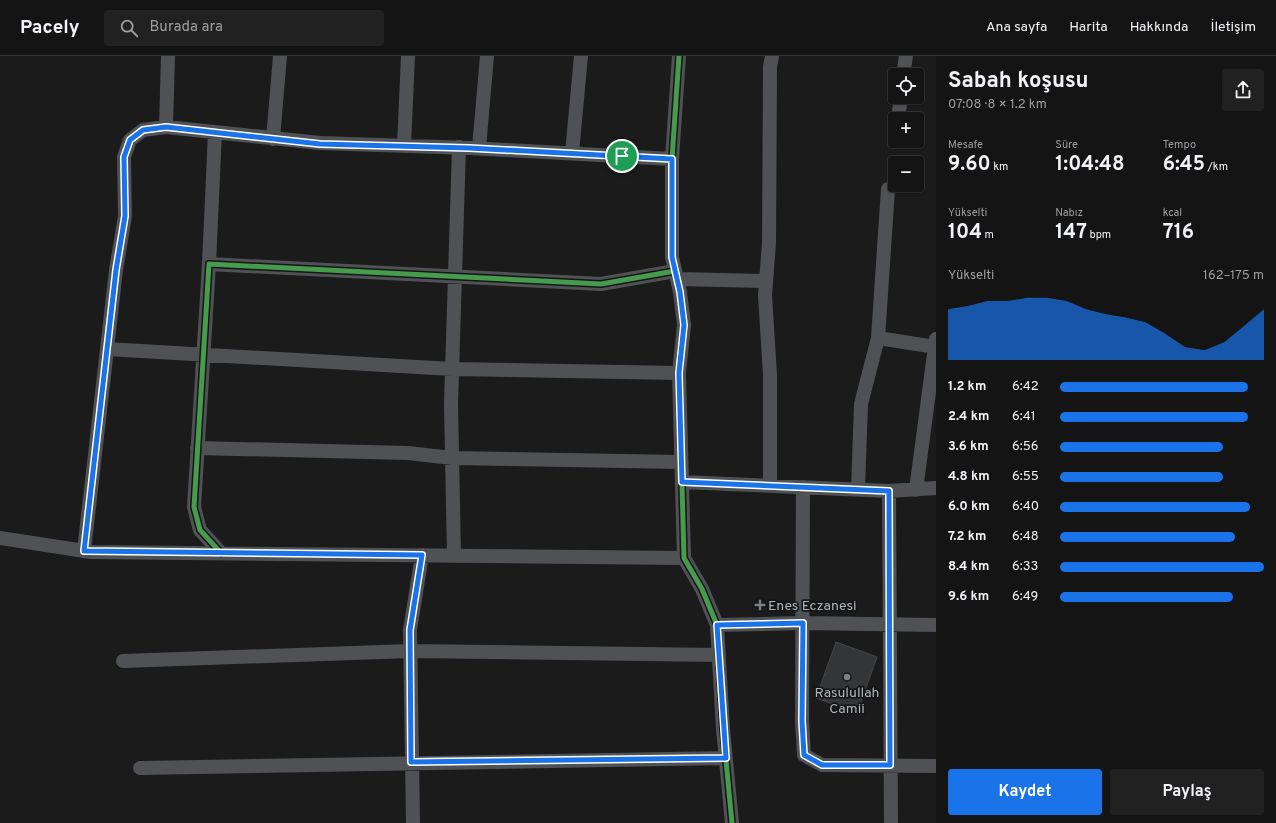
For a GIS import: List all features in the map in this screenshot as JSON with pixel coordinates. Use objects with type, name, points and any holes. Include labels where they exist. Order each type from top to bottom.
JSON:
[{"type":"street","points":[[166,127],[168,56]]},
{"type":"street","points":[[274,139],[280,56]]},
{"type":"street","points":[[404,146],[408,56]]},
{"type":"street","points":[[479,148],[487,56]]},
{"type":"street","points":[[572,153],[581,56]]},
{"type":"street","points":[[679,56],[672,159],[672,257],[684,325],[679,373],[684,558],[702,589],[717,625],[732,823]]},
{"type":"street","points":[[770,486],[770,376],[765,295],[769,243],[770,66],[772,56]]},
{"type":"street","points":[[904,68],[906,56]]},
{"type":"street","points":[[84,551],[116,270],[125,216],[124,157],[130,140],[143,130],[166,127],[320,144],[479,148],[672,159]]},
{"type":"street","points":[[215,132],[209,264],[202,354],[194,507],[200,530],[221,553]]},
{"type":"street","points":[[454,556],[452,369],[459,148]]},
{"type":"street","points":[[858,489],[861,404],[878,338],[888,190]]},
{"type":"street","points":[[209,264],[601,284],[676,275],[766,281]]},
{"type":"street","points":[[878,338],[935,344],[916,490]]},
{"type":"street","points":[[107,349],[452,369],[679,373]]},
{"type":"street","points":[[197,448],[408,453],[452,458],[681,462]]},
{"type":"street","points":[[682,482],[889,491],[936,488]]},
{"type":"street","points":[[803,487],[802,721],[804,755],[822,765],[936,766]]},
{"type":"street","points":[[889,491],[891,823]]},
{"type":"street","points":[[0,538],[84,551],[684,558]]},
{"type":"street","points":[[413,823],[410,630],[422,555]]},
{"type":"street","points":[[717,625],[803,623],[936,625]]},
{"type":"street","points":[[123,661],[410,651],[719,655]]},
{"type":"street","points":[[140,768],[411,762],[726,758]]},
{"type":"building","name":"Rasulullah Camii","points":[[836,642],[877,657],[857,713],[816,698]]},
{"type":"cycle path","points":[[679,56],[672,159],[672,257],[680,292],[684,325],[679,373],[684,558],[702,589],[717,625],[723,729],[732,823]]},
{"type":"cycle path","points":[[221,553],[200,530],[194,507],[209,264],[601,284],[675,271]]},
{"type":"place","name":"Enes Eczanesi","points":[[760,605]]},
{"type":"place","name":"Rasulullah Camii","points":[[847,677]]},
{"type":"route","points":[[166,127],[320,144],[469,148],[622,156],[672,159],[672,257],[680,292],[684,325],[679,373],[682,482],[889,491],[890,765],[822,765],[804,755],[802,721],[803,623],[717,625],[726,758],[411,762],[410,630],[422,555],[84,551],[116,270],[125,216],[124,157],[130,140],[143,130],[166,127]]}]
